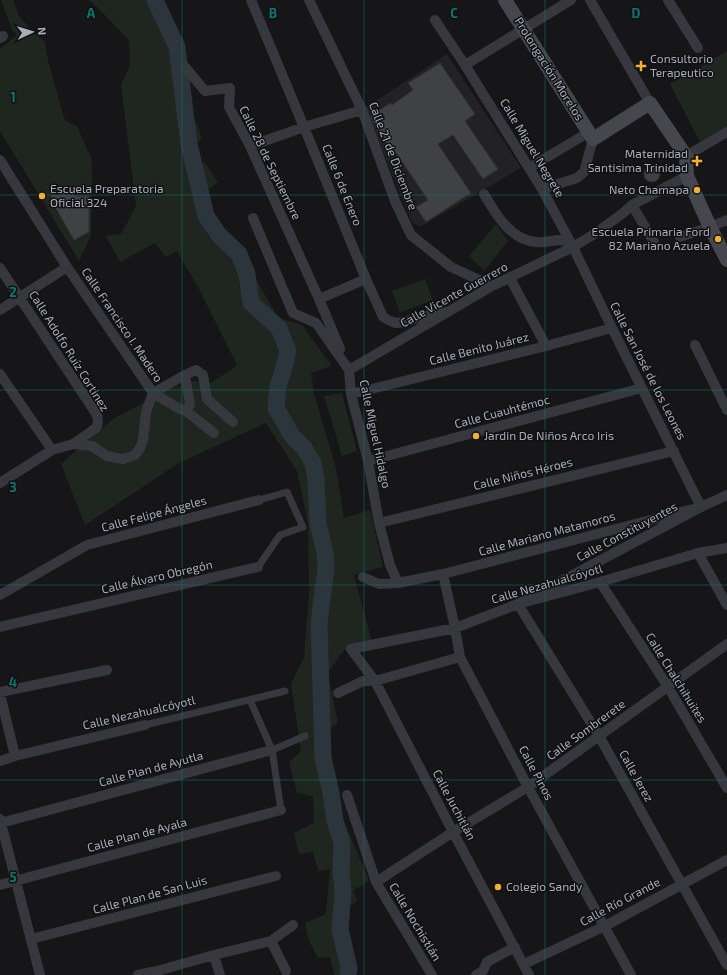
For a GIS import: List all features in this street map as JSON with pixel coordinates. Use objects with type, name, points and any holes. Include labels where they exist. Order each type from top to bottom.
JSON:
[{"type":"main road","name":"Prolongación Morelos","points":[[505,0],[591,136]]},
{"type":"main road","points":[[591,136],[650,103],[686,156],[687,176],[727,260]]},
{"type":"street","name":"Calle 6 de Enero","points":[[251,0],[383,317],[390,322],[396,323],[435,313],[447,312]]},
{"type":"street","name":"Calle 21 de Diciembre","points":[[309,0],[362,110],[395,201],[412,235],[451,267],[492,286]]},
{"type":"street","points":[[465,65],[571,0]]},
{"type":"street","points":[[590,0],[650,103]]},
{"type":"street","points":[[668,0],[698,48]]},
{"type":"street","name":"Calle Miguel Negrete","points":[[435,20],[465,65],[542,189],[572,244]]},
{"type":"street","name":"Calle 28 de Septiembre","points":[[185,67],[205,91],[230,88],[229,107],[250,146],[319,299],[349,370]]},
{"type":"street","points":[[250,146],[304,127],[362,110]]},
{"type":"street","points":[[686,156],[727,132]]},
{"type":"street","points":[[529,168],[591,136]]},
{"type":"street","points":[[542,189],[577,178],[584,172],[591,136]]},
{"type":"street","name":"Calle Francisco I. Madero","points":[[0,160],[68,267],[153,393],[146,412],[143,440],[140,448],[135,454],[123,458],[107,456],[92,446],[73,444]]},
{"type":"street","name":"Calle Vicente Guerrero","points":[[349,370],[492,286],[596,232],[632,204],[687,176]]},
{"type":"street","points":[[484,194],[502,222],[518,237],[534,242],[558,240],[572,244]]},
{"type":"street","points":[[632,204],[654,242]]},
{"type":"street","name":"Calle Miguel Hidalgo","points":[[253,218],[293,313],[316,322],[349,370],[352,394],[368,461],[379,523],[390,565],[398,583]]},
{"type":"street","points":[[680,237],[727,220]]},
{"type":"street","name":"Calle San José de los Leones","points":[[572,244],[701,507]]},
{"type":"street","points":[[0,310],[68,267]]},
{"type":"street","name":"Calle Adolfo Ruíz Cortinez","points":[[0,268],[97,415],[98,425],[96,428],[73,444]]},
{"type":"street","points":[[510,278],[546,346]]},
{"type":"street","points":[[319,299],[366,279]]},
{"type":"street","name":"Calle Benito Juárez","points":[[352,394],[546,346],[612,328]]},
{"type":"street","points":[[695,345],[727,410]]},
{"type":"street","points":[[214,433],[186,411],[153,393],[196,370],[203,375],[207,399],[233,422]]},
{"type":"street","points":[[0,374],[52,450]]},
{"type":"street","points":[[185,375],[190,404],[186,411]]},
{"type":"street","name":"Calle Cuauhtémoc","points":[[368,461],[642,388]]},
{"type":"street","points":[[2,479],[52,450],[73,444]]},
{"type":"street","name":"Calle Niños Héroes","points":[[379,523],[674,451]]},
{"type":"street","name":"Calle Felipe Ángeles","points":[[0,595],[87,545],[287,492],[303,527]]},
{"type":"street","name":"Calle Constituyentes","points":[[518,604],[701,507],[727,495]]},
{"type":"street","name":"Calle Mariano Matamoros","points":[[363,577],[379,584],[398,583],[443,574],[701,507]]},
{"type":"street","name":"Calle Álvaro Obregón","points":[[0,627],[258,567],[280,534],[303,527]]},
{"type":"street","name":"Calle Nezahualcóyotl","points":[[351,649],[455,628],[518,604],[698,553],[727,548]]},
{"type":"street","points":[[698,553],[727,605]]},
{"type":"street","name":"Calle Pinos","points":[[443,574],[460,657],[528,787],[631,975]]},
{"type":"street","name":"Calle Chalchihuites","points":[[600,582],[668,687],[727,788]]},
{"type":"street","name":"Calle Jerez","points":[[518,604],[599,736],[727,965]]},
{"type":"street","name":"Calle Sombrerete","points":[[376,882],[453,832],[528,787],[727,644]]},
{"type":"street","points":[[351,649],[363,680]]},
{"type":"street","name":"Calle Juchitlán","points":[[351,649],[375,681],[453,832],[530,975]]},
{"type":"street","points":[[338,693],[363,680],[375,681],[460,657]]},
{"type":"street","points":[[15,756],[0,693],[107,670]]},
{"type":"street","name":"Calle Nezahualcóyotl","points":[[0,761],[15,756],[285,691]]},
{"type":"street","points":[[250,700],[272,750],[281,810]]},
{"type":"street","name":"Calle Plan de Ayutla","points":[[0,821],[272,750],[305,736]]},
{"type":"street","name":"Calle Nochistlán","points":[[347,795],[376,882],[432,975]]},
{"type":"street","name":"Calle Plan de Ayala","points":[[0,885],[281,810]]},
{"type":"street","points":[[0,821],[40,975]]},
{"type":"street","name":"Calle Río Grande","points":[[524,964],[605,926],[727,860]]},
{"type":"street","name":"Calle Plan de San Luis","points":[[31,939],[276,876]]},
{"type":"street","points":[[138,975],[158,973],[214,955],[271,941],[293,926]]},
{"type":"street","points":[[271,941],[286,971]]},
{"type":"street","points":[[476,975],[483,971],[487,962],[514,947]]},
{"type":"street","points":[[214,955],[220,975]]},
{"type":"shaded area","points":[[1,0],[13,0],[19,16],[33,32],[45,42],[48,60],[65,121],[77,126],[92,160],[91,236],[79,261],[0,131],[0,49],[17,35],[12,30]]},
{"type":"shaded area","points":[[87,0],[148,0],[168,38],[175,93],[197,124],[202,139],[195,145],[196,158],[206,164],[218,182],[199,196],[209,215],[241,252],[278,318],[302,325],[332,366],[311,373],[314,394],[336,468],[344,518],[370,510],[383,567],[354,575],[372,642],[348,647],[340,655],[328,673],[338,723],[328,730],[332,769],[342,817],[369,880],[353,891],[357,901],[346,909],[344,925],[354,954],[353,975],[334,975],[330,957],[318,958],[308,939],[305,923],[326,914],[330,869],[318,871],[313,852],[299,854],[294,833],[314,823],[313,796],[297,793],[289,762],[301,751],[291,684],[304,657],[309,593],[308,523],[297,471],[266,423],[179,463],[85,525],[61,464],[113,419],[167,390],[194,381],[211,383],[237,365],[198,287],[177,251],[166,257],[155,243],[120,262],[106,236],[121,234],[136,206],[121,85],[130,65],[129,40],[91,1]]},
{"type":"shaded area","points":[[727,51],[727,131],[702,146],[670,84]]},
{"type":"shaded area","points":[[447,54],[521,168],[420,227],[412,222],[365,108]]},
{"type":"shaded area","points":[[496,224],[508,241],[484,271],[469,256]]},
{"type":"shaded area","points":[[425,279],[433,300],[400,313],[392,291]]},
{"type":"shaded area","points":[[342,393],[357,451],[342,456],[324,396]]},
{"type":"building","points":[[440,63],[475,114],[465,121],[498,169],[483,179],[453,135],[438,144],[471,193],[426,222],[416,207],[428,200],[394,150],[392,151],[373,122],[371,115],[391,103],[392,105],[413,90],[408,83]]},
{"type":"building","points":[[649,166],[655,166],[660,171],[658,180],[655,182],[649,182],[644,177],[644,171]]},
{"type":"building","points":[[55,188],[77,196],[89,196],[89,232],[74,240],[54,205],[51,196]]},
{"type":"waterway","points":[[155,0],[177,47],[189,144],[206,216],[219,235],[239,254],[247,274],[251,303],[279,328],[288,351],[278,386],[276,408],[292,436],[304,448],[313,463],[316,479],[318,524],[325,553],[326,568],[319,623],[323,758],[331,793],[335,821],[342,843],[341,873],[343,891],[340,929],[349,968],[348,975]]},
{"type":"place","name":"Consultorio Terapeutico","points":[[641,66]]},
{"type":"place","name":"Maternidad Santisima Trinidad","points":[[697,161]]},
{"type":"place","name":"Neto Chamapa","points":[[697,190]]},
{"type":"place","name":"Escuela Preparatoria Oficial 324","points":[[42,196]]},
{"type":"place","name":"Escuela Primaria Ford 82 Mariano Azuela","points":[[718,239]]},
{"type":"place","name":"Jardin De Niños Arco Iris","points":[[476,436]]},
{"type":"place","name":"Colegio Sandy","points":[[498,887]]}]
